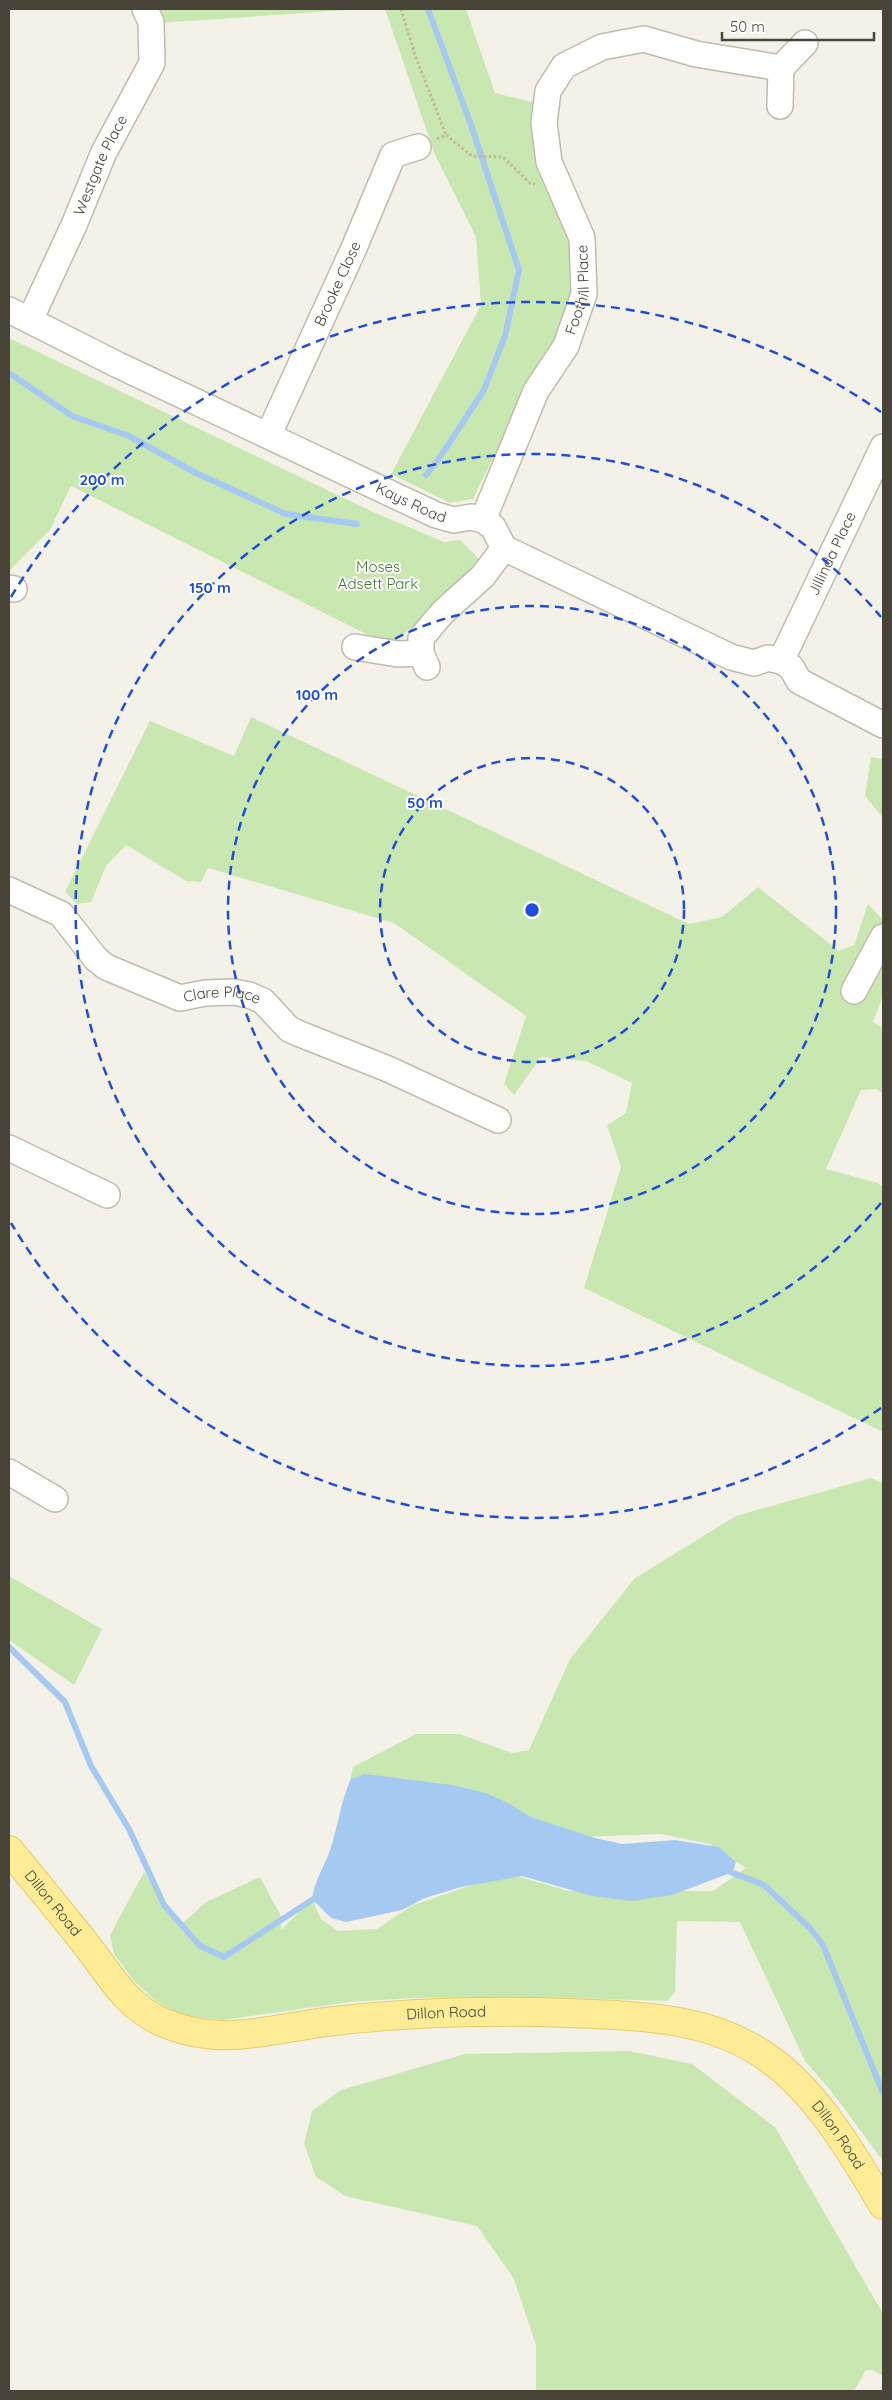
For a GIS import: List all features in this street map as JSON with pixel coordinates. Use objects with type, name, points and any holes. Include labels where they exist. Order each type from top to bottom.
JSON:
[{"type":"main road","name":"Dillon Road","points":[[9,1850],[81,1938],[125,1996],[142,2011],[161,2021],[194,2033],[226,2037],[311,2024],[425,2012],[500,2010],[602,2015],[688,2023],[726,2034],[746,2043],[770,2059],[788,2075],[831,2125],[883,2205]]},
{"type":"street","name":"Westgate Place","points":[[20,315],[74,225],[104,152],[152,64],[151,22],[145,9]]},
{"type":"street","name":"Foothill Place","points":[[484,520],[536,391],[566,346],[584,294],[582,238],[549,162],[544,123],[548,91],[564,66],[602,47],[644,39],[696,54],[781,68]]},
{"type":"street","points":[[780,106],[781,68],[805,43]]},
{"type":"street","name":"Brooke Close","points":[[269,434],[354,248],[393,155],[418,147]]},
{"type":"street","name":"Kays Road","points":[[20,315],[118,365],[269,434],[436,515],[454,520],[471,517],[484,520]]},
{"type":"street","name":"Jillinda Place","points":[[781,661],[883,447]]},
{"type":"street","points":[[484,520],[493,527],[504,548],[730,656],[754,663],[768,658],[781,661],[791,667],[799,681],[883,725]]},
{"type":"street","points":[[355,647],[424,660],[421,638],[442,612],[483,576],[504,548]]},
{"type":"street","name":"Clare Place","points":[[9,890],[61,914],[96,959],[106,967],[180,998],[205,993],[234,992],[249,995],[263,1001],[289,1029],[388,1069],[498,1120]]},
{"type":"street","points":[[854,991],[883,937]]},
{"type":"street","points":[[9,1148],[107,1195]]},
{"type":"street","points":[[9,1472],[55,1499]]},
{"type":"path","points":[[401,9],[415,55],[446,135],[472,156],[503,157]]},
{"type":"path","points":[[418,147],[446,135]]},
{"type":"green space","points":[[153,9],[363,9],[160,23]]},
{"type":"green space","points":[[385,9],[466,9],[495,93],[536,103],[575,238],[575,288],[561,336],[536,370],[473,499],[450,503],[391,474],[481,305],[476,237],[435,155]]},
{"type":"green space","name":"Moses Adsett Park","points":[[9,338],[371,511],[444,542],[460,540],[484,564],[390,646],[71,486],[50,530],[9,571]]},
{"type":"green space","points":[[251,717],[689,924],[722,917],[758,887],[839,951],[854,945],[868,904],[883,920],[883,995],[873,1022],[883,1028],[883,1093],[876,1089],[861,1090],[826,1169],[878,1183],[883,1187],[883,1432],[584,1288],[621,1167],[607,1125],[626,1113],[632,1083],[586,1061],[541,1057],[514,1095],[504,1084],[526,1016],[394,923],[208,868],[201,882],[186,881],[126,845],[106,866],[91,902],[77,904],[65,892],[150,721],[234,756]]},
{"type":"green space","points":[[871,757],[883,759],[883,818],[865,796]]},
{"type":"green space","points":[[871,1478],[883,1483],[883,2161],[831,2091],[805,2061],[740,1922],[677,1921],[675,1992],[667,2001],[537,1997],[414,1998],[350,2002],[223,2020],[183,2016],[156,2001],[134,1981],[114,1954],[110,1935],[144,1872],[182,1924],[206,1902],[260,1877],[281,1916],[281,1930],[312,1899],[321,1919],[338,1931],[377,1929],[411,1906],[506,1873],[569,1891],[713,1891],[746,1868],[710,1844],[660,1834],[555,1838],[361,1790],[350,1781],[353,1767],[416,1734],[460,1734],[512,1753],[529,1750],[570,1659],[635,1578],[736,1516]]},
{"type":"green space","points":[[9,1576],[102,1629],[74,1685],[9,1640]]},
{"type":"green space","points":[[629,2051],[692,2064],[775,2127],[883,2314],[883,2376],[873,2370],[866,2370],[854,2391],[536,2391],[536,2345],[514,2279],[477,2226],[345,2196],[316,2177],[304,2144],[312,2111],[341,2090],[465,2054]]},
{"type":"water","points":[[365,1774],[452,1785],[486,1793],[508,1803],[531,1817],[595,1838],[622,1844],[675,1840],[719,1847],[736,1862],[733,1872],[672,1895],[632,1901],[592,1896],[522,1876],[461,1887],[425,1898],[402,1910],[346,1922],[331,1918],[312,1899],[332,1844],[344,1797],[351,1779]]},
{"type":"waterway","points":[[426,475],[484,390],[505,336],[519,270],[471,125],[428,9]]},
{"type":"waterway","points":[[9,373],[72,416],[129,436],[196,473],[286,514],[357,524]]},
{"type":"waterway","points":[[9,1647],[65,1702],[91,1766],[129,1829],[164,1905],[200,1946],[224,1957],[318,1896]]},
{"type":"waterway","points":[[725,1870],[764,1885],[810,1928],[823,1945],[883,2093]]}]
